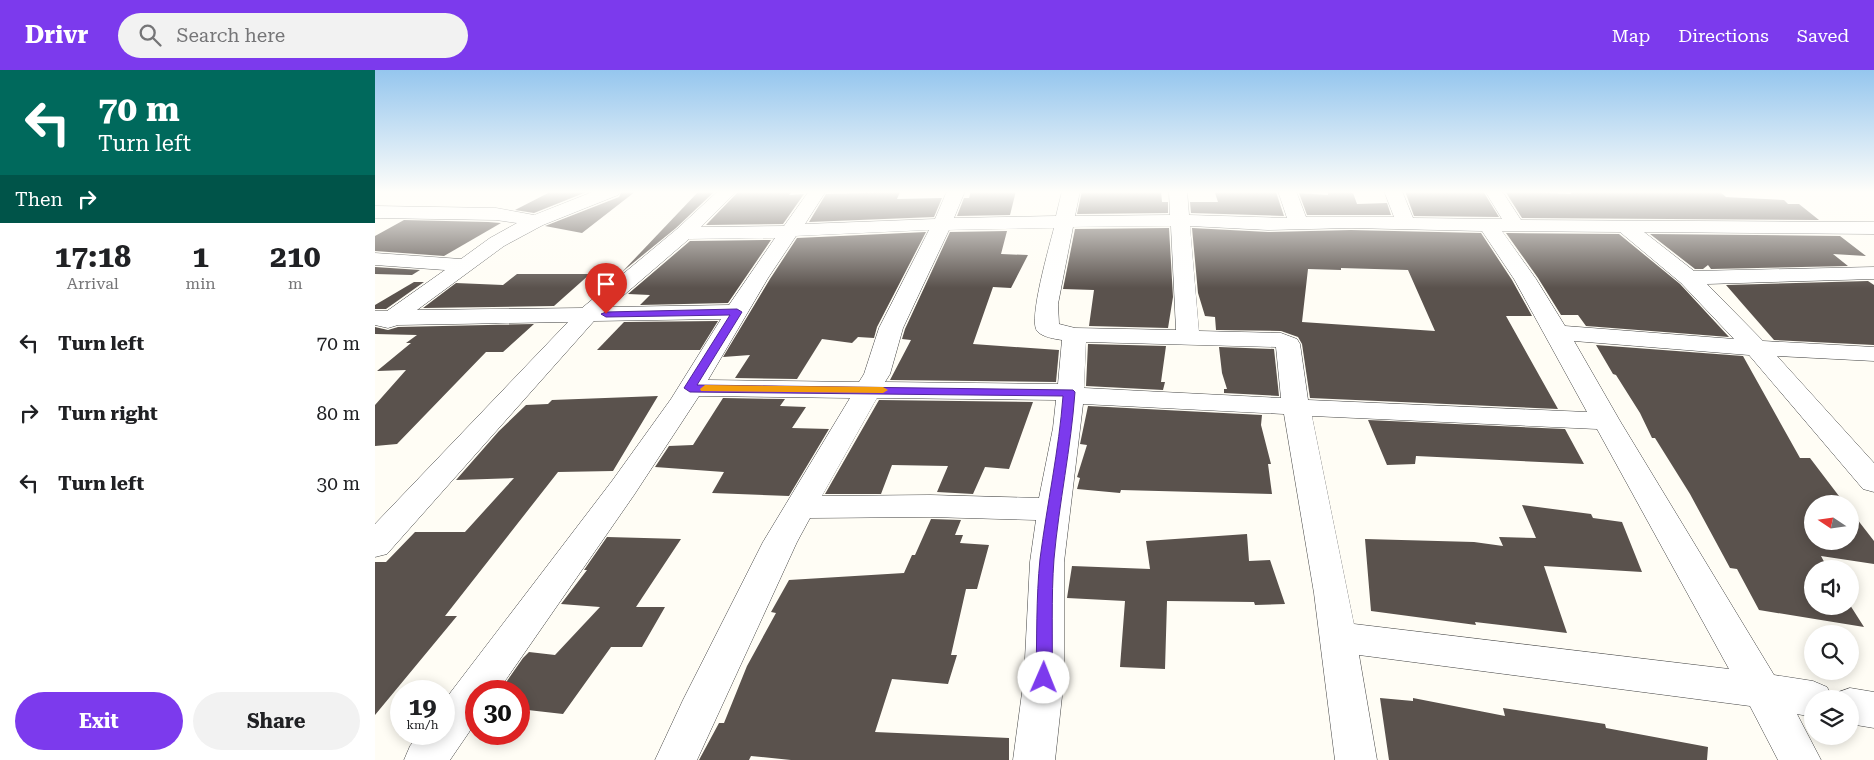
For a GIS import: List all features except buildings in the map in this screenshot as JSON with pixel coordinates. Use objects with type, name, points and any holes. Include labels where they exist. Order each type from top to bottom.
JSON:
[{"type":"street","points":[[381,322],[497,242],[532,223]]},
{"type":"street","points":[[375,545],[587,315],[695,223]]},
{"type":"street","points":[[425,760],[623,488],[690,388],[757,278],[796,223]]},
{"type":"street","points":[[684,233],[791,231],[975,223]]},
{"type":"street","points":[[1063,223],[1047,304],[1047,328],[1052,331],[1075,335],[1281,340],[1287,343],[1295,406],[1331,589],[1356,760]]},
{"type":"street","points":[[1180,223],[1188,337]]},
{"type":"street","points":[[1416,223],[1874,228]]},
{"type":"street","points":[[677,760],[713,679],[781,542],[877,374],[891,328],[943,224]]},
{"type":"street","points":[[1502,225],[1525,279],[1762,690],[1800,760]]},
{"type":"street","points":[[1625,226],[1689,278],[1756,348],[1874,482]]},
{"type":"street","points":[[375,259],[464,265]]},
{"type":"street","points":[[1689,278],[1874,273]]},
{"type":"street","points":[[381,322],[737,312]]},
{"type":"street","points":[[1557,333],[1756,348],[1874,354]]},
{"type":"street","points":[[1034,760],[1044,678],[1047,562],[1053,509],[1067,428],[1075,335]]},
{"type":"street","points":[[690,388],[1069,394],[1363,411],[1606,421]]},
{"type":"street","points":[[800,507],[930,506],[1053,509]]},
{"type":"street","points":[[1337,637],[1762,690],[1804,697]]},
{"type":"street","points":[[1859,708],[1874,710]]},
{"type":"slow traffic","points":[[705,389],[883,390]]},
{"type":"route","points":[[606,314],[737,312],[690,388],[1069,392],[1067,428],[1053,509],[1047,562],[1044,678]]}]
